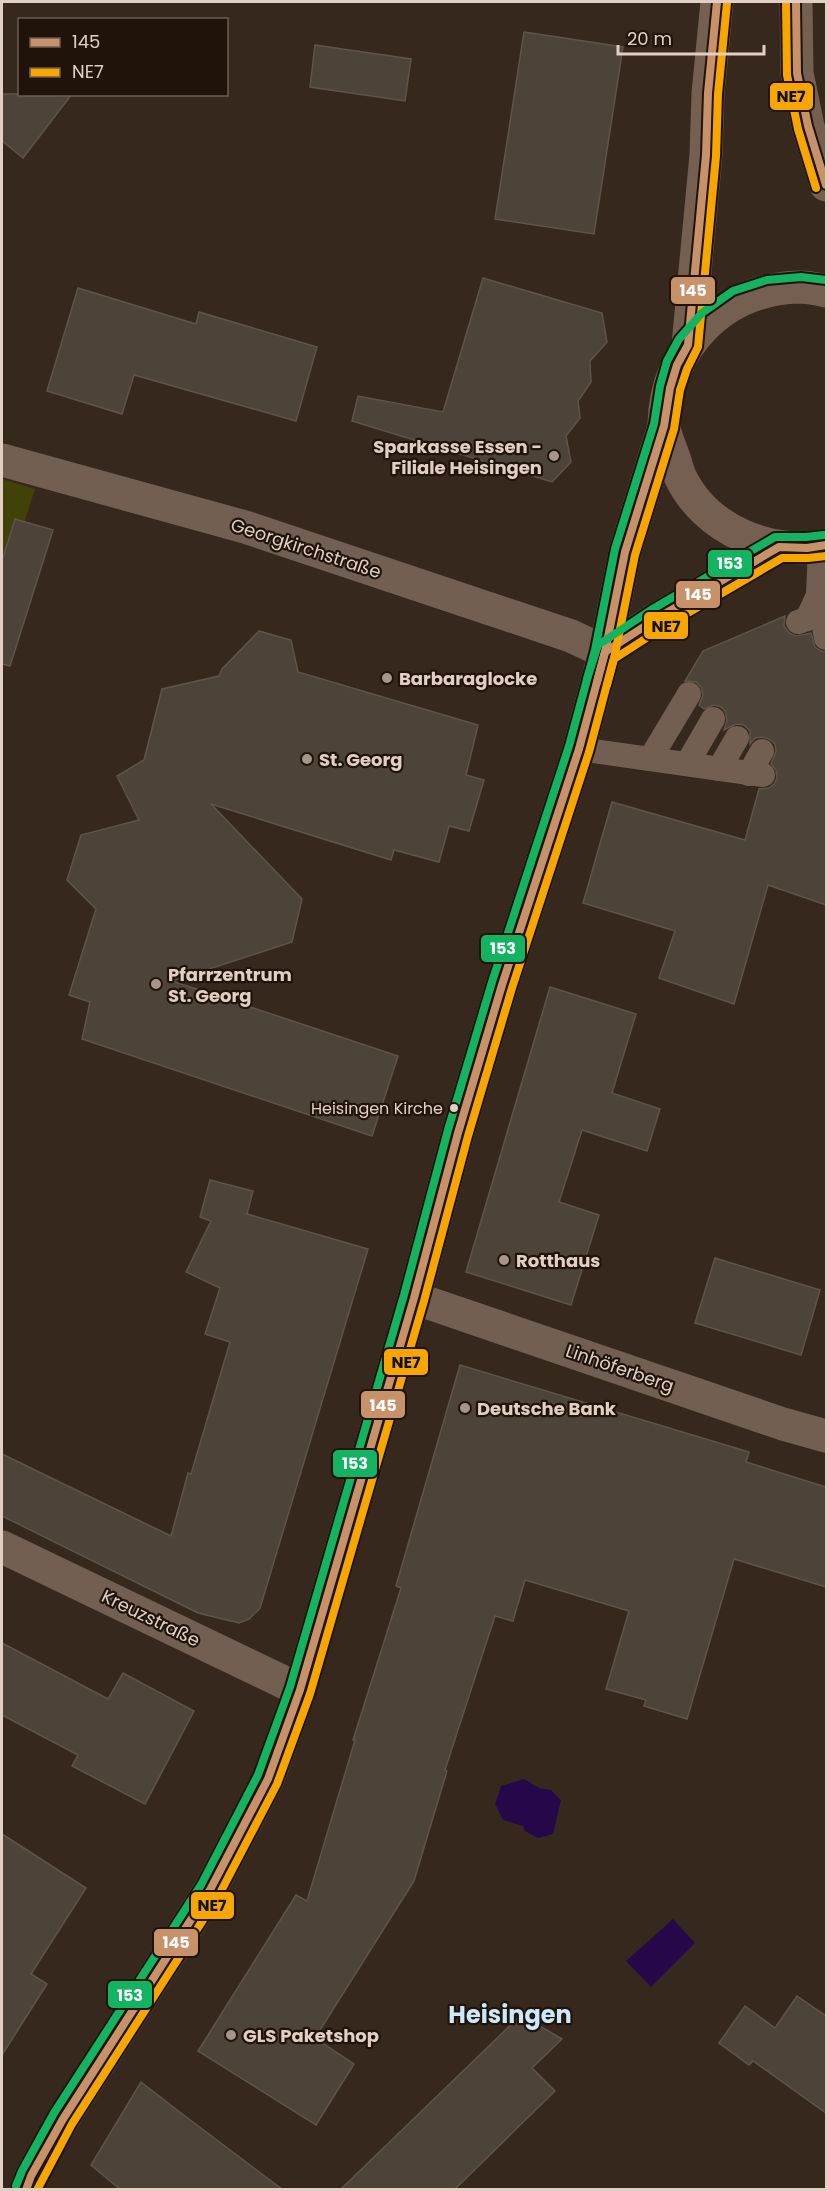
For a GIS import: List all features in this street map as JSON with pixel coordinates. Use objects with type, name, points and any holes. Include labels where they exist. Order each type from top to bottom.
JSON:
[{"type":"main road","points":[[688,345],[706,155],[708,93],[717,2]]},
{"type":"main road","points":[[796,2],[797,73],[808,126],[826,185]]},
{"type":"main road","points":[[823,546],[780,547],[754,541],[729,530],[693,496],[681,477],[664,426],[670,388],[677,365],[688,345],[709,320],[737,301],[768,290],[801,287],[826,291]]},
{"type":"street","points":[[27,2190],[32,2176],[63,2119],[210,1890],[268,1779],[300,1690],[502,985],[579,749],[605,652],[625,552],[664,426]]},
{"type":"street","name":"Georgkirchstraße","points":[[2,459],[245,527],[571,636],[605,652]]},
{"type":"street","points":[[605,652],[656,619],[780,547]]},
{"type":"street","name":"Linhöferberg","points":[[414,1298],[783,1424],[826,1436]]},
{"type":"street","name":"Kreuzstraße","points":[[2,1547],[300,1690]]},
{"type":"lane","points":[[823,546],[818,595],[826,638]]},
{"type":"lane","points":[[802,622],[818,595]]},
{"type":"lane","points":[[650,759],[689,694]]},
{"type":"lane","points":[[687,764],[713,719]]},
{"type":"lane","points":[[719,769],[737,738]]},
{"type":"lane","points":[[579,749],[719,769],[758,766]]},
{"type":"shaded area","points":[[2,479],[35,489],[2,591]]},
{"type":"shaded area","points":[[524,1779],[539,1788],[551,1790],[561,1800],[553,1834],[538,1838],[525,1831],[523,1826],[503,1820],[495,1804],[501,1786]]},
{"type":"shaded area","points":[[673,1919],[695,1943],[651,1987],[626,1961]]},
{"type":"building","points":[[524,32],[623,47],[594,234],[495,219]]},
{"type":"building","points":[[315,45],[411,59],[405,101],[310,87]]},
{"type":"building","points":[[2,94],[70,96],[23,158],[2,141]]},
{"type":"building","points":[[483,278],[602,313],[607,342],[590,361],[591,382],[578,401],[580,418],[566,436],[571,462],[552,482],[352,421],[358,396],[443,412]]},
{"type":"building","points":[[78,288],[196,324],[199,312],[317,347],[296,421],[134,375],[122,414],[47,391]]},
{"type":"building","points":[[15,519],[53,530],[10,666],[2,664],[2,561]]},
{"type":"building","points":[[785,616],[784,626],[789,633],[796,636],[811,633],[815,647],[826,652],[826,905],[768,885],[734,1004],[659,978],[675,931],[583,903],[612,802],[745,840],[759,789],[769,788],[777,778],[776,770],[771,764],[776,751],[775,744],[762,737],[755,738],[750,744],[750,731],[744,725],[736,724],[724,730],[727,720],[725,711],[714,705],[704,709],[699,705],[703,695],[701,687],[696,682],[685,681],[703,651]]},
{"type":"building","points":[[259,631],[291,640],[298,672],[478,725],[466,775],[484,780],[469,831],[449,826],[439,862],[394,850],[391,860],[211,804],[302,899],[292,942],[172,981],[398,1056],[372,1136],[82,1039],[90,1002],[69,995],[96,909],[67,880],[81,835],[139,820],[117,776],[144,760],[162,689],[219,676],[222,669]]},
{"type":"building","points":[[550,987],[636,1014],[612,1093],[660,1109],[647,1151],[582,1130],[559,1202],[599,1215],[571,1305],[466,1272]]},
{"type":"building","points":[[210,1180],[253,1191],[247,1214],[368,1249],[260,1608],[249,1619],[239,1623],[198,1613],[2,1516],[2,1454],[171,1536],[188,1473],[191,1474],[230,1342],[205,1334],[220,1288],[186,1272],[211,1221],[200,1217]]},
{"type":"building","points":[[715,1258],[820,1290],[801,1355],[695,1323]]},
{"type":"building","points":[[460,1365],[749,1452],[746,1462],[826,1487],[826,1587],[734,1559],[687,1719],[644,1706],[646,1700],[606,1689],[629,1611],[525,1580],[513,1621],[495,1616],[445,1770],[447,1771],[414,1881],[315,2038],[354,2064],[316,2125],[198,2051],[296,1895],[307,1901],[355,1740],[353,1740],[401,1588],[396,1586]]},
{"type":"building","points":[[2,1643],[108,1699],[123,1673],[194,1711],[145,1804],[72,1766],[78,1755],[2,1715]]},
{"type":"building","points":[[2,1834],[86,1888],[31,1974],[47,1984],[2,2055]]},
{"type":"building","points":[[797,1996],[826,2016],[826,2113],[753,2061],[749,2065],[719,2043],[745,2006],[775,2028]]},
{"type":"building","points":[[521,2015],[562,2039],[532,2068],[555,2091],[454,2190],[340,2190]]},
{"type":"building","points":[[141,2082],[283,2190],[121,2190],[91,2165]]},
{"type":"transit line","name":"145","points":[[26,2190],[31,2176],[63,2119],[210,1890],[268,1779],[300,1690],[414,1298],[458,1133],[502,985],[579,749],[605,652],[625,552],[664,426],[670,388],[677,365],[688,345],[706,155],[708,93],[717,2]]},
{"type":"transit line","name":"NE7","points":[[786,2],[787,75],[798,129],[816,188]]},
{"type":"transit line","name":"145","points":[[796,2],[797,73],[808,126],[826,185]]},
{"type":"transit line","name":"NE7","points":[[37,2190],[72,2124],[219,1895],[277,1784],[310,1694],[424,1301],[468,1136],[512,988],[589,752],[615,654],[635,555],[674,429],[680,390],[698,347],[716,156],[718,94],[727,3]]},
{"type":"transit line","name":"153","points":[[16,2186],[54,2113],[201,1885],[258,1775],[290,1687],[404,1295],[448,1130],[492,982],[569,746],[595,650],[615,549],[654,424],[660,386],[667,361],[679,339],[702,313],[733,291],[767,280],[801,277],[826,280]]},
{"type":"transit line","name":"153","points":[[587,679],[598,645],[651,610],[775,537],[824,535]]},
{"type":"transit line","name":"145","points":[[597,682],[605,652],[656,619],[779,547],[807,548],[826,545]]},
{"type":"transit line","name":"NE7","points":[[607,685],[614,659],[662,628],[782,558],[826,556]]},
{"type":"place","name":"Sparkasse Essen - Filiale Heisingen","points":[[554,456]]},
{"type":"place","name":"Barbaraglocke","points":[[387,678]]},
{"type":"place","name":"St. Georg","points":[[307,759]]},
{"type":"place","name":"Pfarrzentrum St. Georg","points":[[156,984]]},
{"type":"place","name":"Heisingen Kirche","points":[[454,1108]]},
{"type":"place","name":"Rotthaus","points":[[504,1260]]},
{"type":"place","name":"Deutsche Bank","points":[[465,1408]]},
{"type":"place","name":"GLS Paketshop","points":[[231,2035]]},
{"type":"district","name":"Heisingen","points":[[510,2014]]}]
